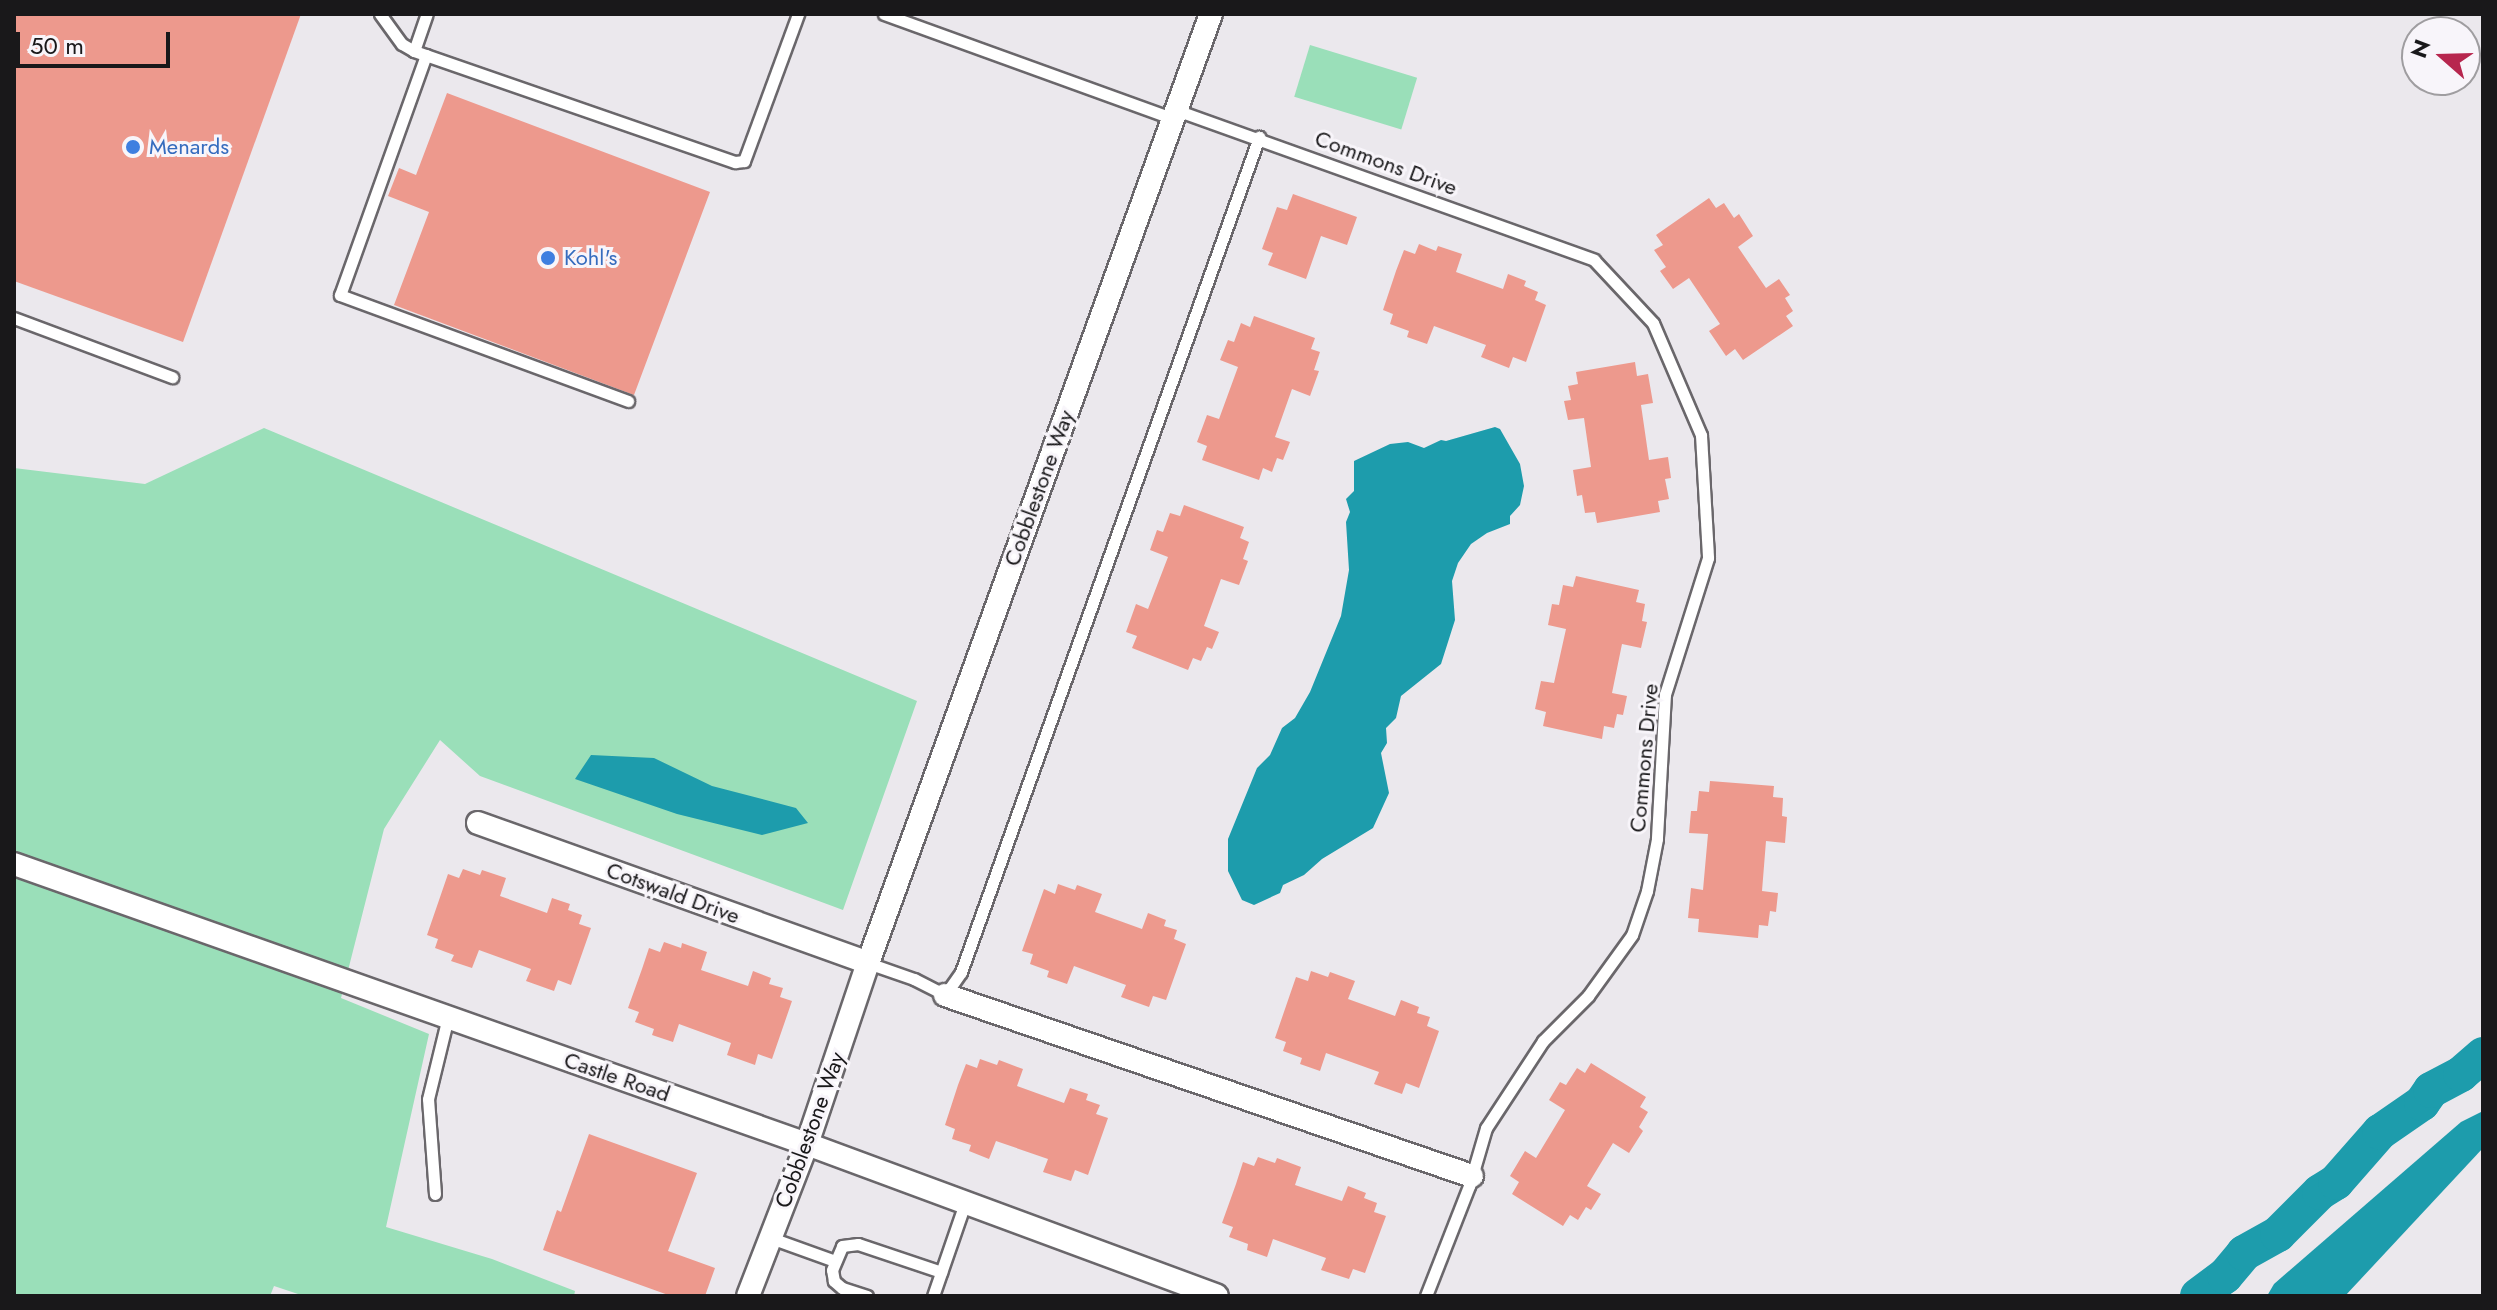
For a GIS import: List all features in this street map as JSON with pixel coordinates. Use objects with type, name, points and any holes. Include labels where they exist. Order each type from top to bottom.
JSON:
[{"type":"street","name":"Cobblestone Way","points":[[748,1296],[807,1144],[868,963],[1211,14]]},
{"type":"street","name":"Cotswald Drive","points":[[478,823],[868,963]]},
{"type":"street","name":"Castle Road","points":[[14,864],[807,1144],[1217,1296]]},
{"type":"street","points":[[945,995],[1472,1176]]},
{"type":"lane","points":[[380,14],[402,44],[420,53],[735,162],[744,161],[798,14]]},
{"type":"lane","points":[[427,14],[420,53],[340,295],[628,401]]},
{"type":"lane","name":"Commons Drive","points":[[884,14],[1173,114],[1259,137],[1594,260],[1653,323],[1701,435],[1708,558],[1665,694],[1657,839],[1647,891],[1632,935],[1588,996],[1543,1041],[1486,1128],[1472,1176],[1426,1296]]},
{"type":"lane","points":[[868,963],[914,979],[945,995],[961,972],[1259,137]]},
{"type":"lane","points":[[14,318],[172,377]]},
{"type":"lane","points":[[435,1194],[428,1099],[448,1017]]},
{"type":"lane","points":[[933,1296],[965,1203]]},
{"type":"lane","points":[[771,1238],[835,1261]]},
{"type":"lane","points":[[867,1296],[842,1288],[834,1281],[832,1270],[842,1246],[858,1244],[941,1272]]},
{"type":"green space","points":[[1310,45],[1417,78],[1401,129],[1294,97]]},
{"type":"green space","points":[[264,428],[917,701],[843,910],[480,776],[440,740],[384,829],[341,998],[429,1034],[386,1227],[492,1259],[575,1291],[574,1296],[304,1296],[274,1286],[270,1296],[14,1296],[14,468],[145,484]]},
{"type":"water","points":[[1495,427],[1500,429],[1520,464],[1524,486],[1520,505],[1510,516],[1510,524],[1487,533],[1471,544],[1458,563],[1452,581],[1455,620],[1441,664],[1401,696],[1396,718],[1386,728],[1387,743],[1381,753],[1389,793],[1373,828],[1322,859],[1304,875],[1283,885],[1280,893],[1254,905],[1242,900],[1228,871],[1228,839],[1257,768],[1270,755],[1282,728],[1295,718],[1310,692],[1341,616],[1349,570],[1346,522],[1350,512],[1346,499],[1354,491],[1354,461],[1390,444],[1408,442],[1424,448],[1441,440]]},
{"type":"water","points":[[591,755],[654,758],[712,786],[796,808],[808,823],[762,835],[677,814],[575,779]]},
{"type":"water","points":[[2483,1111],[2483,1148],[2345,1296],[2267,1296],[2274,1284],[2461,1122]]},
{"type":"building","name":"Menards","points":[[14,14],[301,14],[183,342],[14,281]]},
{"type":"building","name":"Kohl's","points":[[447,93],[710,192],[634,395],[394,305],[429,212],[388,196],[399,168],[416,175]]},
{"type":"building","points":[[1293,194],[1357,217],[1347,245],[1321,236],[1306,279],[1268,265],[1273,253],[1262,249],[1277,207],[1287,210]]},
{"type":"building","points":[[1709,198],[1716,208],[1724,203],[1734,218],[1739,214],[1753,236],[1738,247],[1766,288],[1779,279],[1790,295],[1785,298],[1793,311],[1786,316],[1793,326],[1743,360],[1735,349],[1726,356],[1709,331],[1720,324],[1689,278],[1673,289],[1660,271],[1666,267],[1654,250],[1663,245],[1656,235]]},
{"type":"building","points":[[1419,244],[1436,251],[1438,246],[1462,254],[1456,272],[1503,289],[1508,274],[1526,281],[1524,286],[1538,292],[1535,300],[1546,305],[1526,362],[1513,357],[1509,368],[1481,357],[1486,345],[1434,326],[1427,344],[1407,337],[1409,331],[1390,324],[1393,314],[1383,310],[1396,271],[1404,250],[1415,254]]},
{"type":"building","points":[[1254,316],[1315,338],[1311,349],[1320,352],[1314,370],[1319,371],[1310,396],[1292,389],[1275,437],[1290,442],[1283,460],[1277,458],[1272,472],[1263,468],[1259,480],[1202,460],[1207,446],[1197,442],[1207,415],[1219,419],[1238,367],[1220,360],[1228,340],[1234,342],[1241,323],[1250,327]]},
{"type":"building","points":[[1635,362],[1637,376],[1648,374],[1653,403],[1641,405],[1649,460],[1668,457],[1671,478],[1665,479],[1669,499],[1658,501],[1660,512],[1597,523],[1595,512],[1585,513],[1582,495],[1577,496],[1573,470],[1591,467],[1584,418],[1568,420],[1564,401],[1571,400],[1568,386],[1578,384],[1576,372]]},
{"type":"building","points":[[1184,505],[1244,527],[1240,538],[1249,542],[1243,559],[1248,561],[1239,585],[1221,579],[1204,626],[1219,632],[1212,649],[1207,647],[1201,661],[1193,658],[1188,670],[1132,648],[1137,636],[1126,632],[1136,604],[1148,609],[1168,557],[1150,550],[1157,530],[1163,532],[1170,513],[1180,516]]},
{"type":"building","points":[[1576,576],[1639,590],[1636,602],[1645,604],[1642,621],[1647,622],[1641,648],[1622,644],[1612,693],[1627,696],[1623,715],[1617,714],[1614,728],[1604,726],[1602,739],[1543,726],[1546,712],[1535,709],[1541,681],[1554,683],[1566,629],[1548,625],[1552,604],[1559,605],[1563,585],[1573,587]]},
{"type":"building","points":[[1710,781],[1774,786],[1773,797],[1783,798],[1782,816],[1787,817],[1785,843],[1766,841],[1762,891],[1778,893],[1776,912],[1770,911],[1768,926],[1759,925],[1758,938],[1698,932],[1699,919],[1688,918],[1691,888],[1703,890],[1708,834],[1689,833],[1691,811],[1697,811],[1699,791],[1709,792]]},
{"type":"building","points":[[463,869],[480,875],[482,870],[506,878],[500,896],[547,913],[552,898],[570,904],[568,910],[582,915],[579,924],[591,928],[571,985],[558,980],[554,991],[526,981],[531,969],[479,950],[472,968],[451,961],[454,955],[435,948],[438,939],[427,935],[448,874],[459,878]]},
{"type":"building","points":[[1058,884],[1075,890],[1077,885],[1102,894],[1095,912],[1142,929],[1148,913],[1166,920],[1164,926],[1177,930],[1174,939],[1186,944],[1166,1000],[1153,996],[1149,1007],[1121,997],[1126,985],[1074,966],[1067,984],[1047,977],[1049,971],[1030,964],[1033,954],[1022,951],[1044,889],[1055,894]]},
{"type":"building","points":[[664,942],[681,948],[682,943],[707,952],[701,970],[748,986],[753,971],[771,978],[769,984],[783,988],[780,997],[792,1001],[772,1059],[758,1054],[755,1065],[727,1055],[731,1043],[679,1024],[673,1042],[652,1035],[654,1029],[635,1022],[639,1012],[628,1008],[649,948],[660,952]]},
{"type":"building","points":[[1311,971],[1328,977],[1330,972],[1355,981],[1348,999],[1395,1016],[1401,1000],[1419,1007],[1417,1013],[1430,1017],[1427,1026],[1439,1031],[1419,1088],[1406,1083],[1402,1094],[1374,1084],[1379,1072],[1326,1053],[1320,1071],[1300,1064],[1302,1058],[1283,1051],[1286,1042],[1275,1038],[1296,977],[1308,981]]},
{"type":"building","points":[[980,1059],[997,1065],[999,1060],[1023,1069],[1017,1086],[1064,1103],[1070,1088],[1088,1094],[1086,1100],[1100,1105],[1096,1114],[1108,1118],[1088,1175],[1075,1170],[1071,1181],[1043,1172],[1048,1159],[996,1141],[989,1159],[969,1151],[971,1145],[952,1139],[955,1129],[945,1125],[958,1085],[966,1064],[977,1068]]},
{"type":"building","points":[[1591,1063],[1646,1097],[1640,1107],[1648,1112],[1639,1127],[1643,1131],[1629,1153],[1613,1143],[1587,1186],[1601,1194],[1591,1210],[1586,1207],[1578,1220],[1570,1215],[1563,1226],[1512,1194],[1519,1182],[1510,1176],[1525,1151],[1536,1158],[1565,1110],[1549,1100],[1560,1082],[1566,1085],[1577,1068],[1585,1073]]},
{"type":"building","points":[[589,1134],[697,1173],[668,1251],[715,1268],[705,1296],[671,1296],[543,1250],[557,1210],[561,1212]]},
{"type":"building","points":[[1258,1157],[1275,1163],[1277,1158],[1301,1167],[1295,1185],[1342,1201],[1348,1186],[1366,1193],[1364,1198],[1377,1203],[1374,1212],[1386,1216],[1365,1273],[1353,1269],[1349,1279],[1321,1270],[1326,1258],[1273,1239],[1267,1257],[1247,1250],[1248,1244],[1229,1237],[1233,1227],[1222,1223],[1243,1162],[1254,1166]]},
{"type":"waterway","points":[[2198,1296],[2225,1276],[2244,1253],[2278,1234],[2320,1192],[2336,1182],[2380,1132],[2422,1103],[2431,1090],[2461,1074],[2483,1055]]},
{"type":"place","name":"Menards","points":[[133,147]]},
{"type":"place","name":"Kohl's","points":[[548,258]]}]
